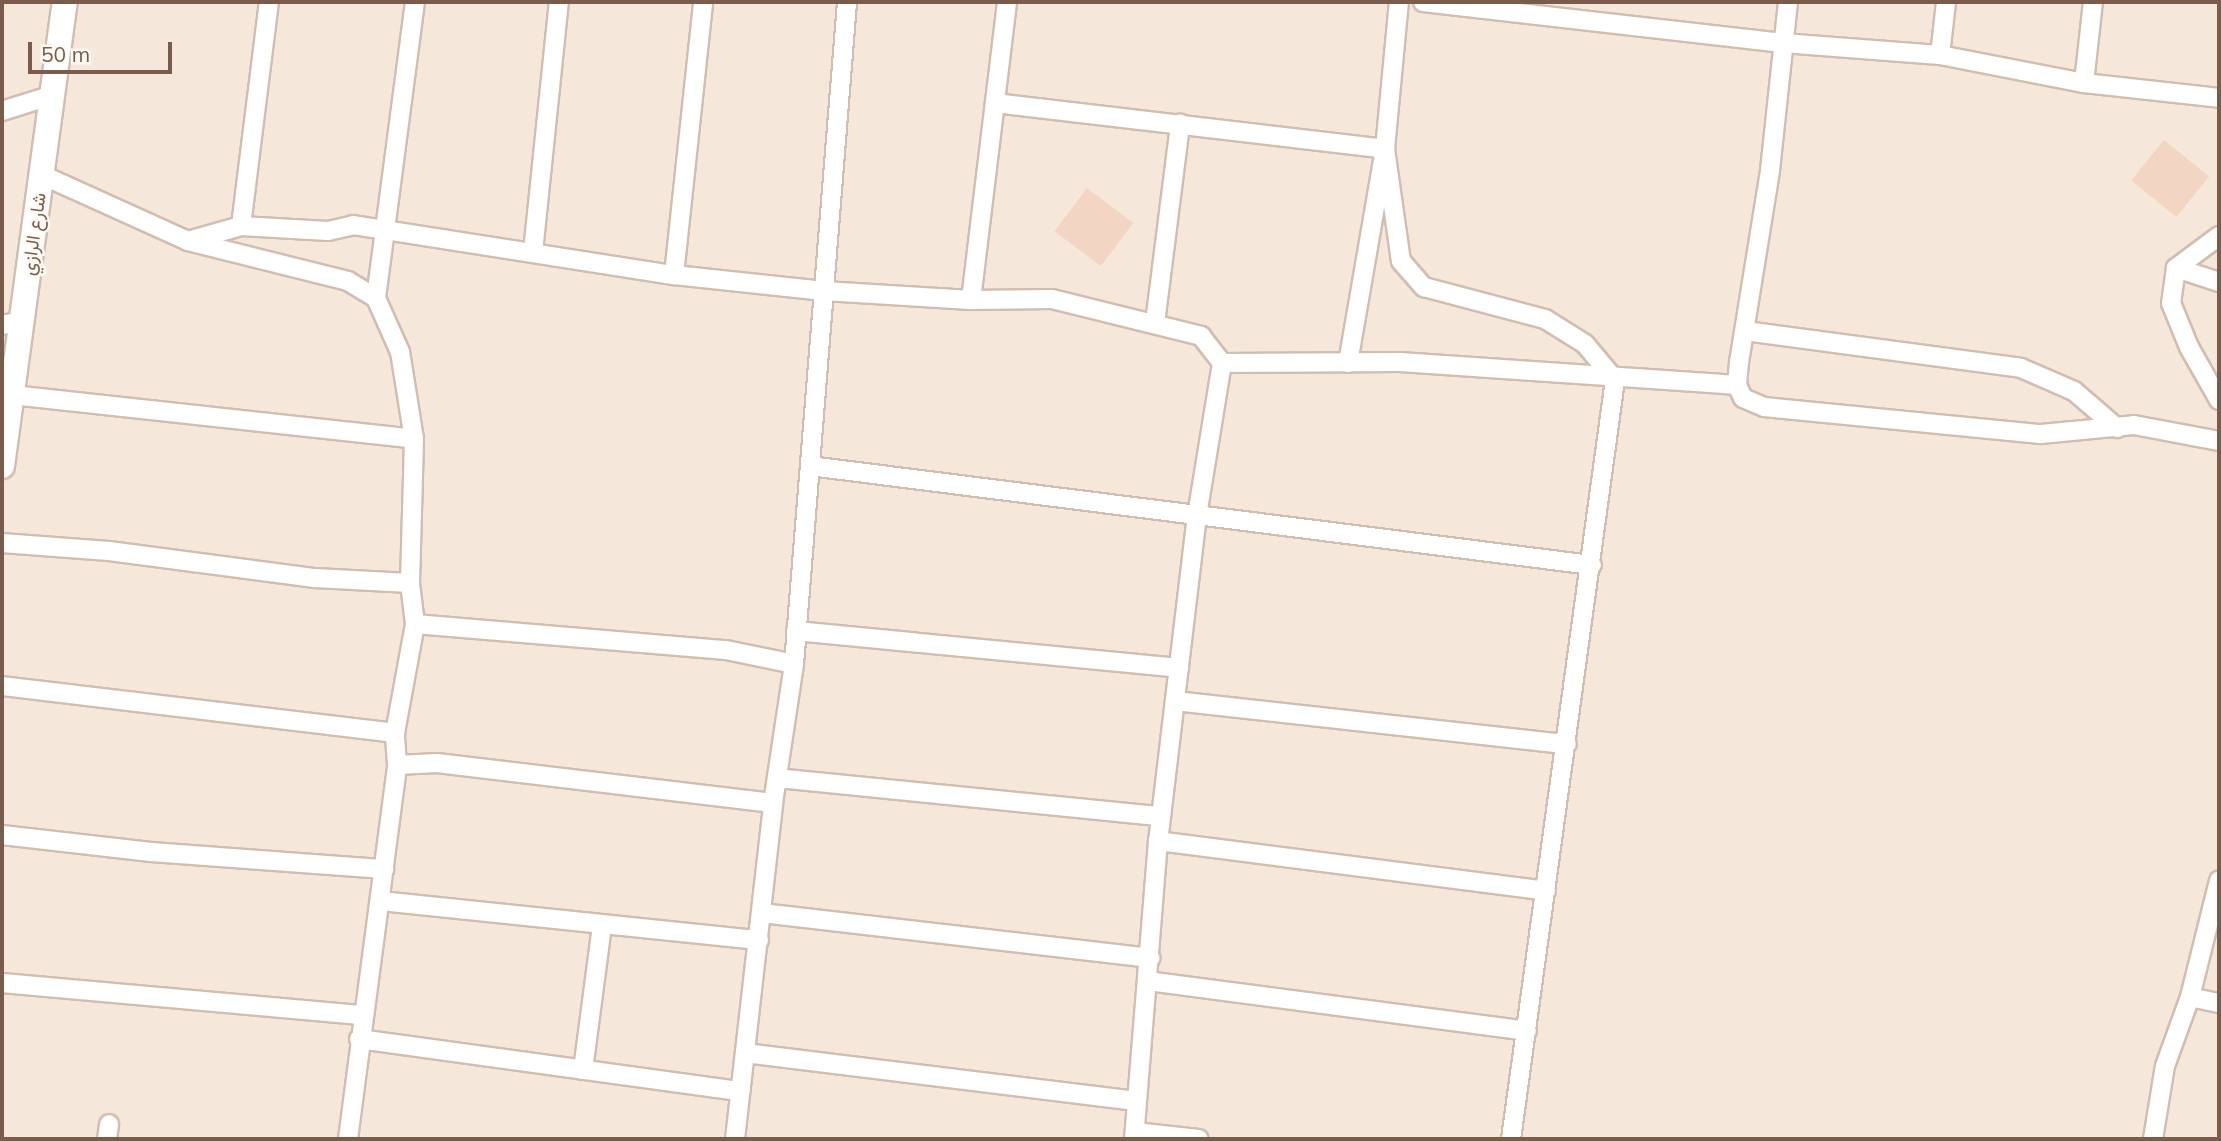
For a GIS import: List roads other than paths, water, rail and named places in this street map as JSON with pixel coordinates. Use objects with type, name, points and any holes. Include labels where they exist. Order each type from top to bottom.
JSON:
[{"type":"street","name":"شارع الرازي","points":[[2,466],[5,422],[12,395],[12,323],[42,175],[65,2]]},
{"type":"street","points":[[241,226],[269,2]]},
{"type":"street","points":[[348,1139],[397,765],[395,733],[415,624],[410,583],[414,439],[400,352],[376,298],[415,2]]},
{"type":"street","points":[[533,252],[559,2]]},
{"type":"street","points":[[674,275],[704,2]]},
{"type":"street","points":[[735,1139],[773,803],[794,664],[847,2]]},
{"type":"street","points":[[971,300],[1007,2]]},
{"type":"street","points":[[1348,363],[1385,149],[1399,2]]},
{"type":"street","points":[[1423,2],[1783,43],[1940,55],[2084,83],[2219,98]]},
{"type":"street","points":[[1788,2],[1770,171],[1737,385],[1743,398],[1764,407],[2041,434],[2134,425],[2219,441]]},
{"type":"street","points":[[1940,55],[1946,2]]},
{"type":"street","points":[[2084,83],[2093,2]]},
{"type":"street","points":[[2,111],[53,95]]},
{"type":"street","points":[[995,103],[1385,149]]},
{"type":"street","points":[[1155,323],[1180,124]]},
{"type":"street","points":[[1385,149],[1401,261],[1424,287],[1545,320],[1585,344],[1615,380],[1592,565],[1511,1139]]},
{"type":"street","points":[[42,175],[188,241],[348,281],[376,298]]},
{"type":"street","points":[[188,241],[241,226],[328,231],[353,225],[386,233],[533,252],[674,275],[824,291],[971,300],[1052,299],[1201,336],[1222,363],[1197,515],[1158,841],[1135,1135],[1199,1139]]},
{"type":"street","points":[[2219,236],[2176,268],[2171,303],[2189,347],[2219,400]]},
{"type":"street","points":[[2176,268],[2219,282]]},
{"type":"street","points":[[1745,331],[2021,368],[2074,391],[2117,428]]},
{"type":"street","points":[[1222,363],[1400,362],[1615,380],[1737,385]]},
{"type":"street","points":[[12,395],[414,439]]},
{"type":"street","points":[[810,466],[1592,565]]},
{"type":"street","points":[[2,543],[109,551],[315,578],[410,583]]},
{"type":"street","points":[[415,624],[726,650],[794,664]]},
{"type":"street","points":[[796,631],[1179,668]]},
{"type":"street","points":[[2,686],[395,733]]},
{"type":"street","points":[[1175,701],[1567,744]]},
{"type":"street","points":[[397,765],[437,763],[773,803]]},
{"type":"street","points":[[777,778],[1161,816]]},
{"type":"street","points":[[2,835],[151,852],[384,869]]},
{"type":"street","points":[[1158,841],[1546,891]]},
{"type":"street","points":[[2153,1139],[2165,1066],[2190,997],[2219,881]]},
{"type":"street","points":[[380,901],[759,940]]},
{"type":"street","points":[[762,913],[1150,958]]},
{"type":"street","points":[[583,1070],[602,925]]},
{"type":"street","points":[[1148,981],[1527,1031]]},
{"type":"street","points":[[2,983],[363,1015]]},
{"type":"street","points":[[2190,997],[2219,1003]]},
{"type":"street","points":[[359,1039],[740,1091]]},
{"type":"street","points":[[745,1054],[1136,1101]]}]
